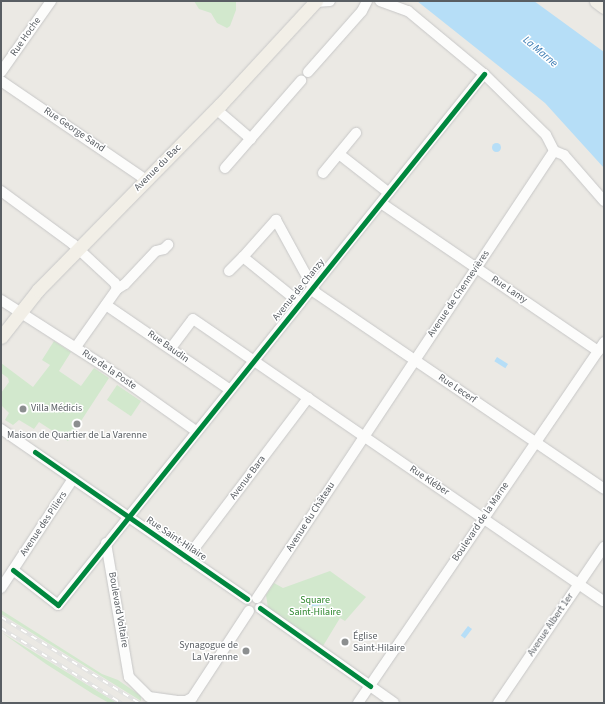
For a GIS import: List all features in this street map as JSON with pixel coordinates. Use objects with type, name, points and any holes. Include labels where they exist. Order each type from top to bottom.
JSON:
[{"type":"main road","points":[[596,1],[604,7]]},
{"type":"main road","name":"Avenue du Bac","points":[[1,337],[20,312],[78,249],[216,109],[316,2]]},
{"type":"street","name":"Rue Hoche","points":[[1,72],[51,1]]},
{"type":"street","points":[[316,2],[330,1]]},
{"type":"street","points":[[308,72],[362,11],[366,1]]},
{"type":"street","points":[[380,1],[408,11],[484,74],[546,135],[554,151],[564,155],[604,201]]},
{"type":"street","name":"Avenue de Chanzy","points":[[128,517],[484,74]]},
{"type":"street","name":"Rue George Sand","points":[[1,81],[146,180]]},
{"type":"street","points":[[226,168],[301,81]]},
{"type":"street","points":[[216,109],[251,139]]},
{"type":"street","points":[[323,173],[356,133]]},
{"type":"street","name":"Avenue de Chennevières","points":[[364,437],[554,151]]},
{"type":"street","points":[[339,154],[389,193]]},
{"type":"street","points":[[1,191],[78,249],[115,283],[117,289]]},
{"type":"street","name":"Rue Lamy","points":[[381,203],[598,351]]},
{"type":"street","name":"Rue Lecerf","points":[[243,257],[276,220],[316,293],[604,489]]},
{"type":"street","points":[[76,348],[117,289],[125,284],[156,252],[164,250],[168,245]]},
{"type":"street","points":[[229,271],[243,257],[300,303]]},
{"type":"street","name":"Rue de la Poste","points":[[1,300],[20,312],[28,315],[196,431]]},
{"type":"street","name":"Rue Baudin","points":[[106,305],[171,348],[230,390]]},
{"type":"street","name":"Rue Kléber","points":[[171,348],[192,319],[604,601]]},
{"type":"street","name":"Boulevard de la Marne","points":[[358,703],[604,342]]},
{"type":"street","name":"Avenue Bara","points":[[187,558],[308,398]]},
{"type":"street","name":"Rue Saint-Hilaire","points":[[1,429],[187,558],[252,598]]},
{"type":"street","name":"Avenue du Château","points":[[252,598],[364,437]]},
{"type":"street","name":"Avenue des Piliers","points":[[1,588],[73,479]]},
{"type":"street","points":[[13,570],[58,605],[128,517]]},
{"type":"street","name":"Boulevard Voltaire","points":[[106,543],[129,677],[148,700]]},
{"type":"street","name":"Avenue Albert 1er","points":[[498,703],[604,547]]},
{"type":"street","points":[[252,598],[261,603],[260,608],[255,612],[249,611],[245,606],[252,598]]},
{"type":"street","points":[[260,608],[394,703]]},
{"type":"street","points":[[148,700],[186,701],[192,698],[249,611]]},
{"type":"green space","points":[[194,1],[236,1],[236,10],[230,26],[227,28],[217,23],[211,13],[199,9]]},
{"type":"green space","points":[[54,341],[71,352],[59,371],[81,386],[94,368],[109,378],[68,441],[39,422],[34,429],[19,420],[13,425],[5,420],[9,413],[1,405],[1,393],[9,382],[8,378],[1,373],[1,363],[33,387],[50,365],[42,360]]},
{"type":"green space","points":[[117,385],[141,401],[131,416],[107,400]]},
{"type":"green space","name":"Square Saint-Hilaire","points":[[330,571],[366,597],[345,621],[340,618],[323,646],[268,608],[266,595],[274,583],[283,588]]},
{"type":"green space","points":[[1,610],[102,674],[118,680],[141,696],[141,701],[1,614]]},
{"type":"green space","points":[[1,632],[117,703],[109,703],[93,694],[46,664]]},
{"type":"water","name":"La Marne","points":[[417,1],[534,1],[604,52],[604,168],[545,103]]},
{"type":"water","points":[[496,142],[501,147],[496,152],[491,147]]},
{"type":"water","points":[[497,357],[508,364],[505,368],[494,361]]},
{"type":"water","points":[[318,597],[327,599],[329,604],[307,607],[307,601]]},
{"type":"water","points":[[468,626],[472,629],[465,639],[461,636]]},
{"type":"railway","points":[[1,617],[139,703]]},
{"type":"railway","points":[[1,628],[121,703]]},
{"type":"cycle path","points":[[13,570],[58,605],[484,74]]},
{"type":"cycle path","points":[[35,452],[247,599]]},
{"type":"cycle path","points":[[260,608],[370,686]]},
{"type":"place","name":"Villa Médicis","points":[[23,409]]},
{"type":"place","name":"Maison de Quartier de La Varenne","points":[[77,424]]},
{"type":"place","name":"Église Saint-Hilaire","points":[[345,642]]},
{"type":"place","name":"Synagogue de La Varenne","points":[[246,651]]}]
